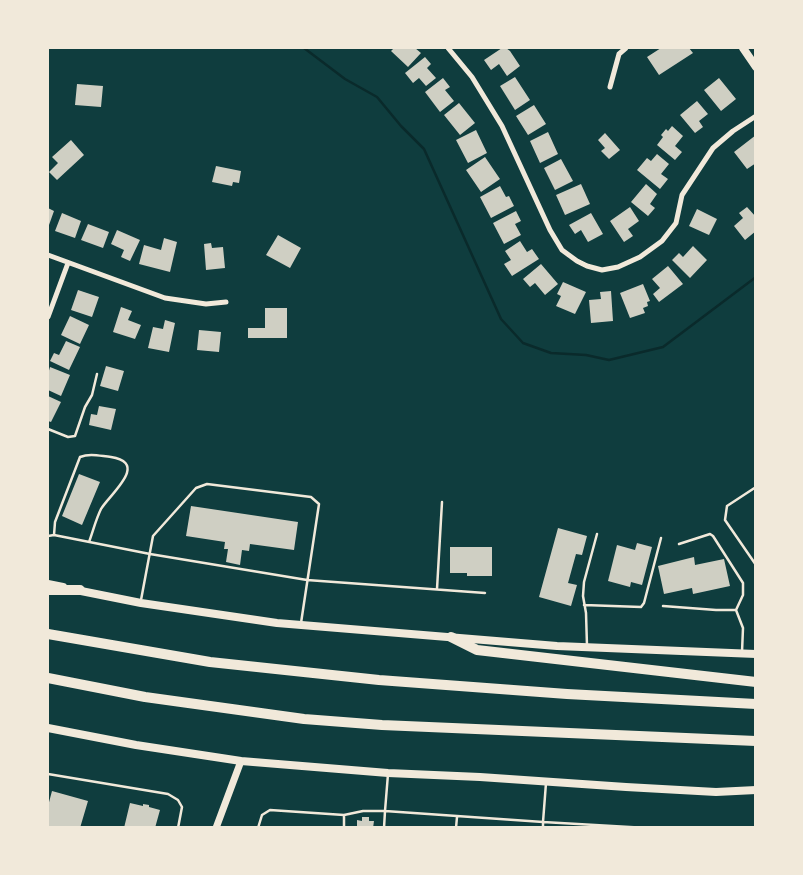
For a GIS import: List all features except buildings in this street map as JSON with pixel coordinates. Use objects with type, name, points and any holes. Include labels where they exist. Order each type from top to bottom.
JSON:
[{"type":"highway","points":[[48,590],[80,590]]},
{"type":"highway","points":[[48,634],[210,662],[379,680],[567,694],[756,704]]},
{"type":"highway","points":[[451,637],[478,650],[756,682]]},
{"type":"highway","points":[[48,678],[145,697],[304,719],[382,725],[756,741]]},
{"type":"main road","points":[[743,48],[756,67]]},
{"type":"main road","points":[[48,584],[141,603],[277,623],[587,647],[756,654]]},
{"type":"main road","points":[[48,728],[136,745],[241,761],[388,773],[707,792],[756,790]]},
{"type":"street","points":[[448,48],[472,77],[502,126],[550,230],[562,250],[587,266],[602,270],[618,267],[640,257],[662,241],[676,223],[682,196],[713,148],[733,131],[756,116]]},
{"type":"street","points":[[610,87],[620,54],[626,48]]},
{"type":"street","points":[[48,255],[165,298],[206,304],[226,302]]},
{"type":"street","points":[[48,317],[68,263]]},
{"type":"street","points":[[216,828],[241,761]]},
{"type":"lane","points":[[48,429],[68,438],[75,436],[85,407],[92,395],[97,374]]},
{"type":"lane","points":[[54,535],[55,522],[80,457],[87,454],[120,460],[126,465],[127,472],[124,480],[102,508],[89,542]]},
{"type":"lane","points":[[141,603],[154,536],[196,488],[207,484],[311,497],[319,504],[300,624]]},
{"type":"lane","points":[[756,488],[727,506],[725,520],[756,566]]},
{"type":"lane","points":[[437,589],[442,502]]},
{"type":"lane","points":[[587,647],[583,596],[584,582],[597,534]]},
{"type":"lane","points":[[679,544],[710,534],[743,583],[744,595],[736,610],[743,628],[742,653]]},
{"type":"lane","points":[[48,536],[54,535],[150,554],[307,580],[485,592]]},
{"type":"lane","points":[[584,605],[641,607],[644,603],[661,538]]},
{"type":"lane","points":[[663,606],[736,610]]},
{"type":"lane","points":[[384,828],[388,773]]},
{"type":"lane","points":[[48,774],[168,794],[178,800],[182,807],[178,828]]},
{"type":"lane","points":[[543,828],[546,782]]},
{"type":"lane","points":[[258,828],[262,816],[270,810],[344,815],[363,811],[385,811],[647,828]]},
{"type":"lane","points":[[344,815],[344,828]]},
{"type":"lane","points":[[456,828],[458,816]]},
{"type":"waterway","points":[[304,48],[345,79],[377,97],[401,126],[424,149],[501,319],[523,343],[551,353],[586,355],[609,360],[663,347],[756,277]]}]
